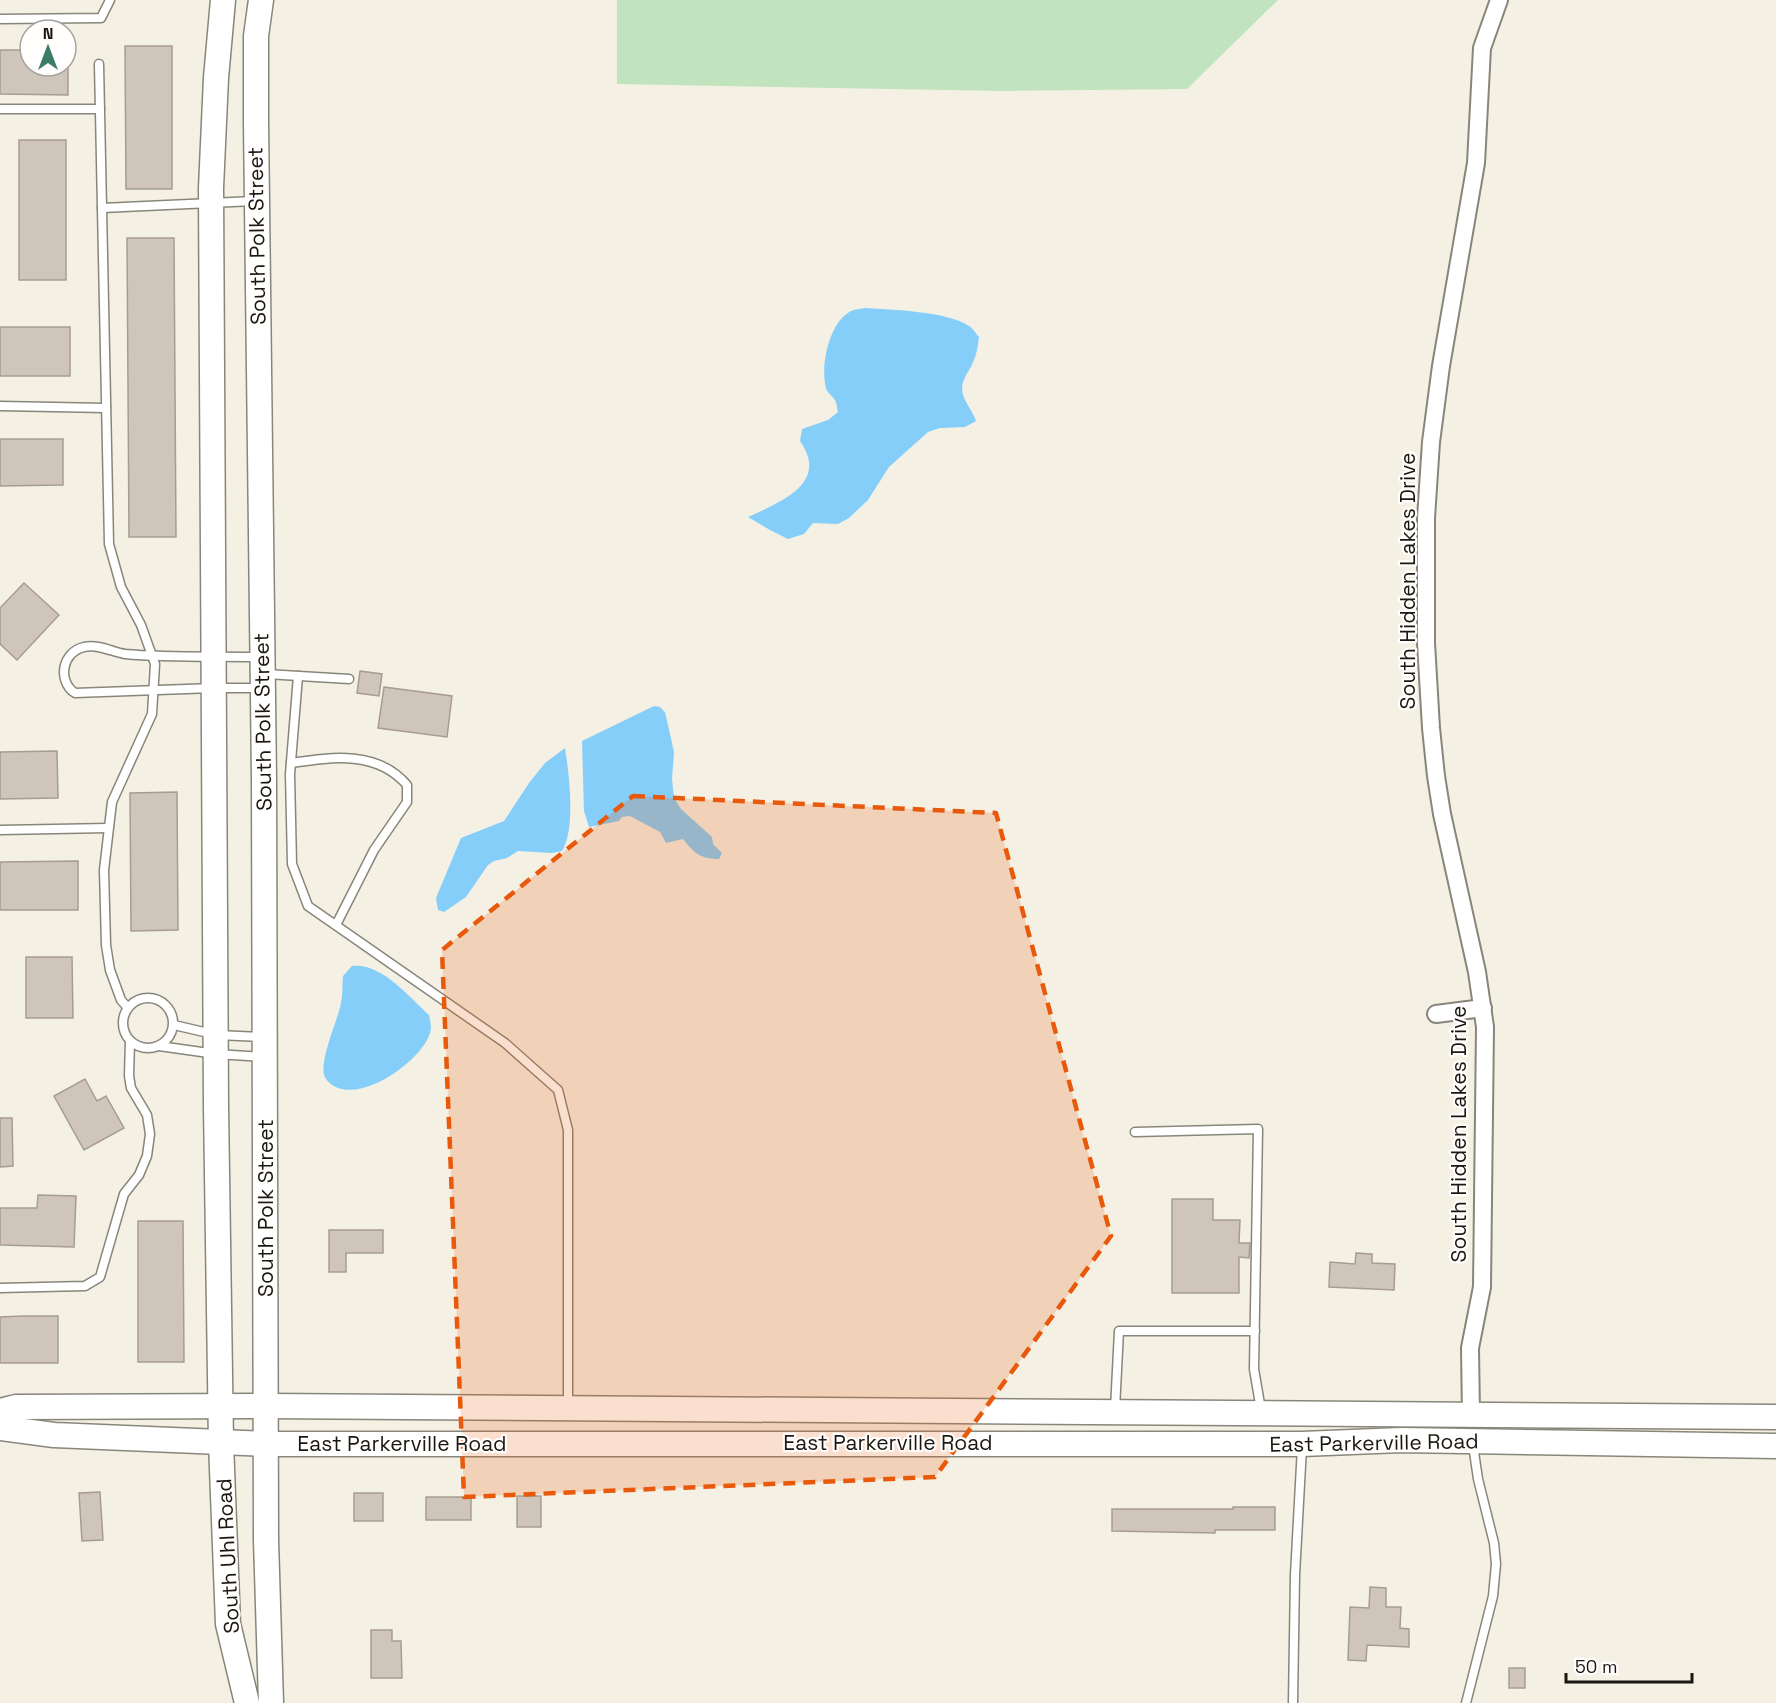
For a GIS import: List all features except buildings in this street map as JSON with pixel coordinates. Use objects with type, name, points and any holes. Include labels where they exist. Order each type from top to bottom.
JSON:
[{"type":"main road","name":"South Polk Street","points":[[221,1443],[211,202],[216,78],[223,0]]},
{"type":"main road","name":"South Polk Street","points":[[261,0],[256,36],[266,1047],[266,1444]]},
{"type":"main road","name":"East Parkerville Road","points":[[0,1411],[16,1407],[266,1406],[1776,1418]]},
{"type":"main road","points":[[903,1443],[905,1411]]},
{"type":"main road","points":[[1261,1414],[1262,1444]]},
{"type":"main road","points":[[1471,1415],[1473,1441]]},
{"type":"main road","name":"East Parkerville Road","points":[[0,1428],[54,1435],[266,1444],[1302,1444],[1398,1440],[1776,1446]]},
{"type":"main road","name":"South Uhl Road","points":[[221,1443],[228,1624],[247,1703]]},
{"type":"main road","name":"South Uhl Road","points":[[266,1444],[266,1540],[271,1703]]},
{"type":"street","name":"South Hidden Lakes Drive","points":[[1471,1415],[1470,1348],[1482,1287],[1485,1050],[1483,1008],[1468,926],[1442,814],[1434,757],[1426,643],[1426,518],[1431,442],[1441,366],[1476,163],[1482,48],[1499,0]]},
{"type":"street","points":[[1436,1014],[1483,1008]]},
{"type":"lane","points":[[0,19],[101,18],[110,0]]},
{"type":"lane","points":[[99,64],[109,544],[121,587],[141,625],[155,664],[152,714],[112,802],[104,870],[106,945],[114,985],[121,1000],[128,1008]]},
{"type":"lane","points":[[0,109],[99,109]]},
{"type":"lane","points":[[102,208],[257,200]]},
{"type":"lane","points":[[0,406],[106,408]]},
{"type":"lane","points":[[263,673],[214,688],[75,693],[68,688],[64,678],[65,664],[71,653],[84,647],[98,647],[122,653],[214,656],[263,673],[349,679]]},
{"type":"lane","points":[[298,676],[291,763],[292,864],[308,906],[505,1043],[558,1090],[568,1130],[568,1409]]},
{"type":"lane","points":[[291,763],[329,758],[364,759],[397,773],[407,785],[407,802],[374,850],[336,926]]},
{"type":"lane","points":[[0,830],[108,828]]},
{"type":"lane","points":[[159,1046],[167,1040],[174,1025],[169,1009],[155,999],[138,1000],[128,1008],[123,1019],[123,1027],[130,1041],[137,1046],[145,1048],[217,1045],[266,1047]]},
{"type":"lane","points":[[174,1025],[217,1045],[266,1047]]},
{"type":"lane","points":[[0,1288],[85,1286],[100,1277],[124,1194],[139,1175],[147,1156],[150,1134],[147,1115],[131,1088],[130,1041]]},
{"type":"lane","points":[[1135,1132],[1258,1129],[1254,1369],[1261,1414]]},
{"type":"lane","points":[[1115,1413],[1119,1331],[1255,1331]]},
{"type":"lane","points":[[1466,1703],[1493,1596],[1496,1564],[1494,1542],[1478,1479],[1473,1441]]},
{"type":"lane","points":[[1293,1703],[1295,1575],[1302,1444]]},
{"type":"highlighted area","points":[[633,796],[996,813],[1111,1236],[935,1477],[464,1497],[442,950]]},
{"type":"green space","points":[[617,0],[1278,0],[1187,89],[1003,91],[617,84]]},
{"type":"water","points":[[865,308],[934,314],[959,321],[972,328],[979,337],[978,346],[974,360],[963,381],[962,390],[976,421],[965,427],[940,428],[928,432],[889,467],[868,500],[849,518],[838,524],[813,523],[804,534],[788,539],[748,517],[786,498],[805,480],[809,469],[808,456],[800,441],[802,429],[828,420],[838,412],[835,400],[827,390],[824,379],[828,345],[843,317],[853,310]]},
{"type":"water","points":[[654,706],[660,707],[665,712],[674,752],[672,779],[674,798],[681,809],[712,837],[713,844],[722,853],[719,859],[707,858],[698,854],[683,839],[666,843],[660,832],[630,816],[622,817],[619,821],[589,827],[584,811],[582,741]]},
{"type":"water","points":[[565,748],[570,786],[570,815],[569,829],[562,851],[552,853],[518,851],[507,858],[494,861],[488,865],[466,897],[444,912],[438,910],[436,898],[461,838],[504,821],[545,763]]},
{"type":"water","points":[[352,966],[363,966],[374,970],[394,982],[429,1015],[431,1028],[424,1045],[400,1069],[368,1087],[352,1090],[337,1088],[326,1079],[324,1064],[341,1003],[343,976]]}]
